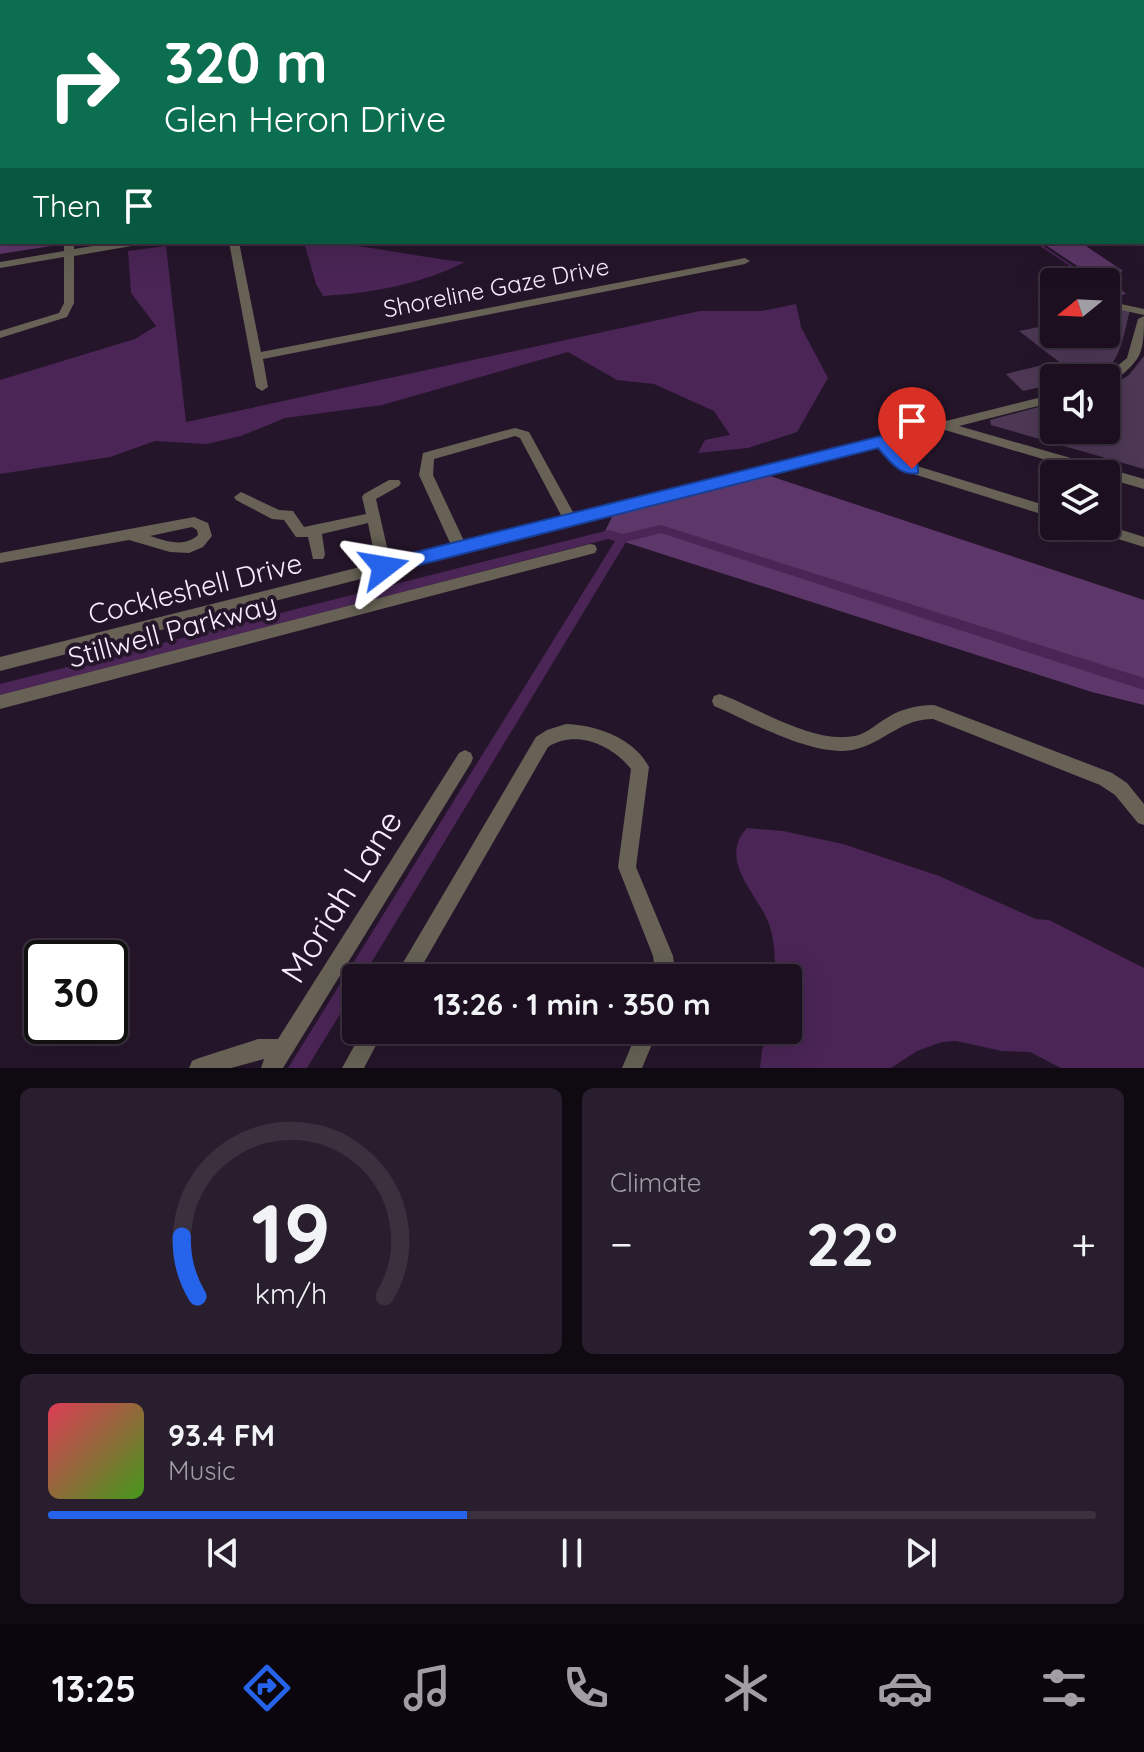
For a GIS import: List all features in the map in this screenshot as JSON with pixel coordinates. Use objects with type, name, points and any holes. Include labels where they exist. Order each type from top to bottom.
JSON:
[{"type":"street","points":[[0,265],[70,248],[115,244]]},
{"type":"street","points":[[234,244],[262,387]]},
{"type":"street","points":[[0,335],[63,315],[69,303],[70,248]]},
{"type":"street","name":"Shoreline Gaze Drive","points":[[256,357],[745,261]]},
{"type":"street","points":[[1120,307],[1144,312]]},
{"type":"street","points":[[1120,370],[1132,360],[1144,319]]},
{"type":"street","name":"Cockleshell Drive","points":[[0,664],[1040,402]]},
{"type":"street","points":[[938,428],[958,428],[1144,484]]},
{"type":"street","points":[[460,548],[426,475],[428,456],[503,435],[515,432],[525,435],[570,520]]},
{"type":"street","points":[[881,442],[902,464],[912,469],[1040,509]]},
{"type":"street","points":[[384,567],[369,497],[394,483]]},
{"type":"street","points":[[241,497],[277,515],[288,515],[301,533],[373,517]]},
{"type":"street","points":[[314,530],[318,555]]},
{"type":"street","points":[[1120,534],[1144,542]]},
{"type":"street","points":[[0,558],[129,535]]},
{"type":"street","name":"Stillwell Parkway","points":[[0,702],[590,549]]},
{"type":"street","points":[[720,701],[821,741],[840,745],[858,742],[901,715],[916,711],[934,712],[1106,779],[1121,789],[1144,817]]},
{"type":"street","points":[[412,964],[542,742],[565,729],[627,751],[640,767],[627,867],[664,964]]},
{"type":"street","name":"Moriah Lane","points":[[276,1059],[465,758]]},
{"type":"street","points":[[352,1068],[366,1044]]},
{"type":"street","points":[[632,1068],[642,1044]]},
{"type":"street","points":[[199,1068],[258,1049],[276,1059]]},
{"type":"shaded area","points":[[0,244],[64,244],[0,254]]},
{"type":"shaded area","points":[[305,244],[344,244],[465,262],[431,276],[360,293],[323,296],[316,284]]},
{"type":"shaded area","points":[[1044,244],[1083,244],[1119,268],[1080,268]]},
{"type":"shaded area","points":[[166,246],[186,422],[700,311],[762,311],[796,304],[801,327],[828,378],[797,432],[748,448],[698,453],[705,440],[730,435],[714,411],[654,384],[617,380],[568,352],[382,405],[285,418],[241,436],[207,444],[155,441],[110,457],[0,474],[0,380],[135,339],[156,326],[131,293],[128,251]]},
{"type":"shaded area","points":[[1120,310],[1130,310],[1120,348]]},
{"type":"shaded area","points":[[1040,327],[1040,347],[1019,331]]},
{"type":"shaded area","points":[[1041,348],[1120,348],[1111,364],[1062,364]]},
{"type":"shaded area","points":[[1144,356],[1144,469],[1057,444],[1120,444],[1120,380],[1129,375]]},
{"type":"shaded area","points":[[1040,366],[1040,387],[1023,391],[1006,374]]},
{"type":"shaded area","points":[[1040,407],[1040,439],[991,425],[990,420]]},
{"type":"shaded area","points":[[767,475],[1144,600],[1144,705],[1092,692],[603,535],[615,511]]},
{"type":"shaded area","points":[[747,828],[783,831],[843,844],[939,876],[1036,919],[1049,920],[1144,968],[1144,1068],[1061,1068],[1030,1052],[1002,1051],[956,1041],[942,1042],[917,1051],[891,1068],[760,1068],[765,1044],[802,1044],[802,964],[775,964],[769,924],[737,862],[739,839]]},
{"type":"waterway","points":[[1039,244],[1074,268]]},
{"type":"waterway","points":[[622,539],[661,529],[1144,684]]},
{"type":"waterway","points":[[0,690],[609,534],[622,539]]},
{"type":"waterway","points":[[297,1068],[622,539]]},
{"type":"route","points":[[384,567],[881,442],[902,464],[912,469]]}]
